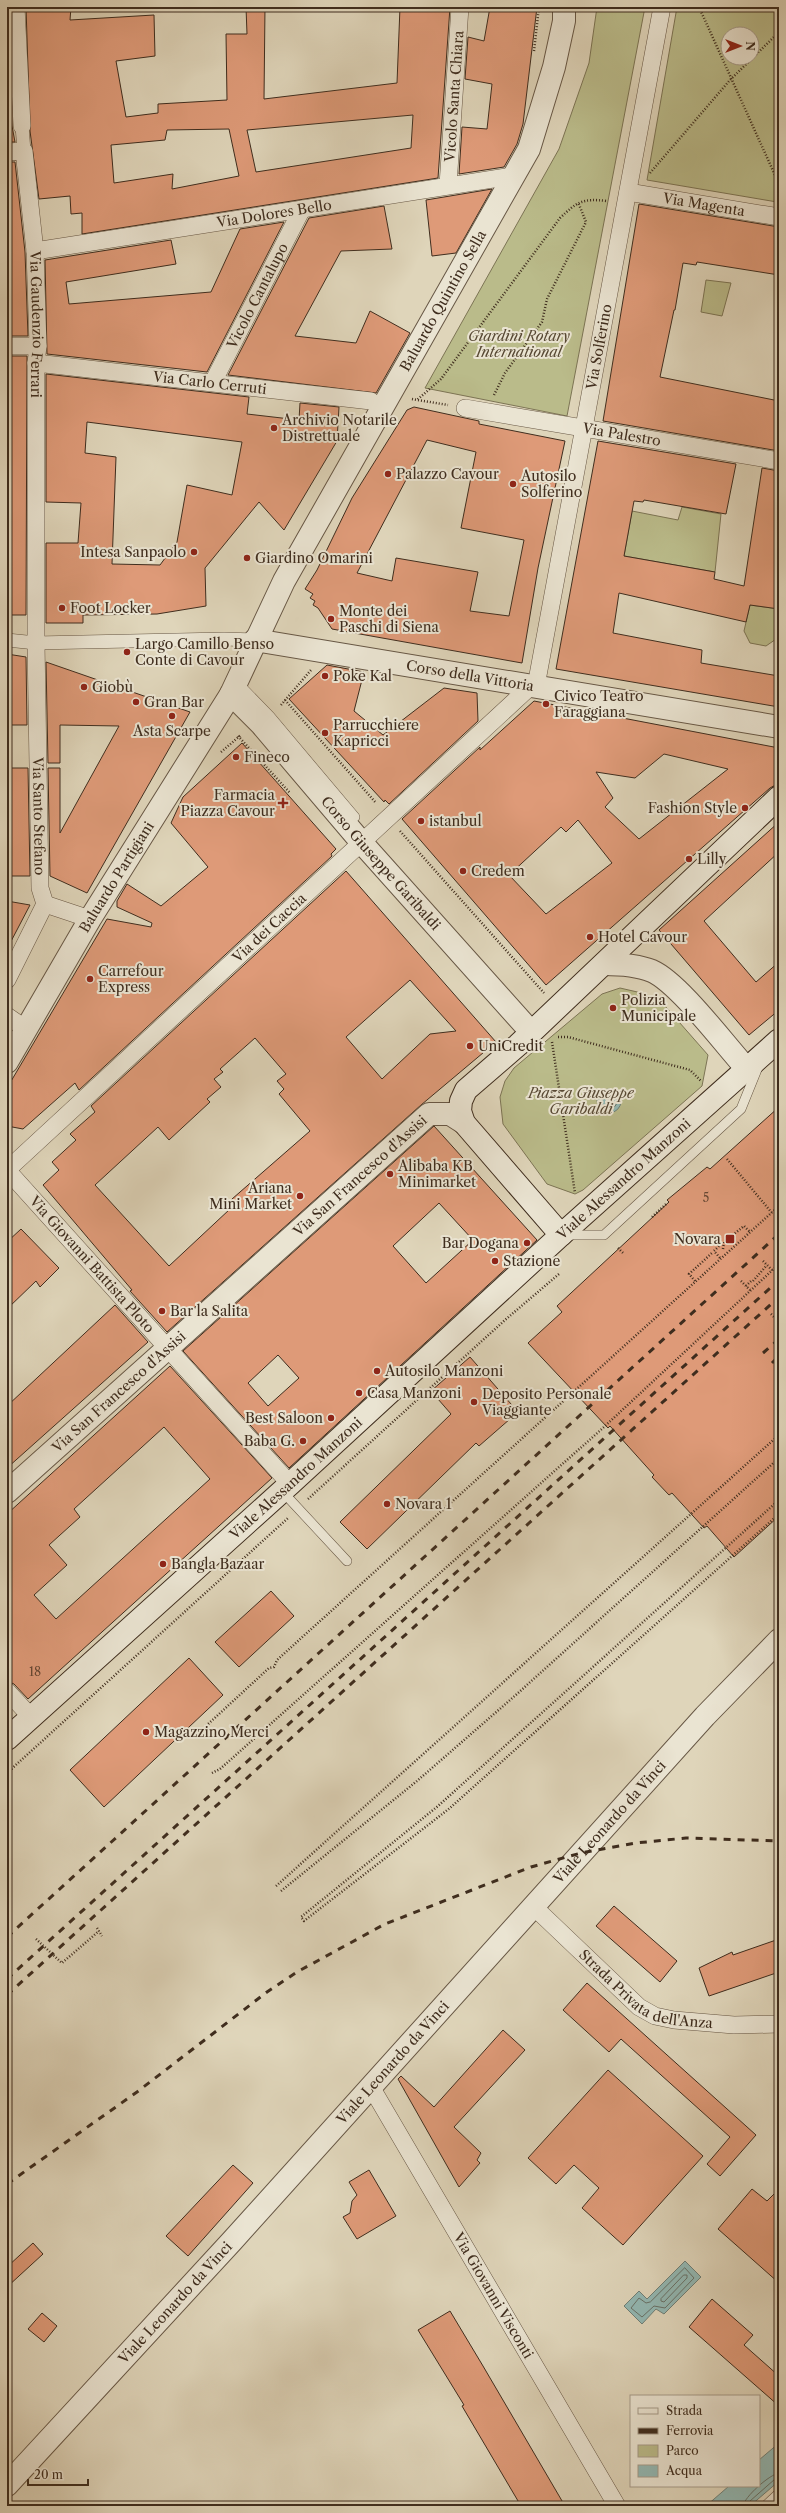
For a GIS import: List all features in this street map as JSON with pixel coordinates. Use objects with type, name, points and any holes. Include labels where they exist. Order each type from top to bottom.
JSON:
[{"type":"street","name":"Via Gaudenzio Ferrari","points":[[16,7],[22,126],[15,151],[35,251],[38,346],[36,363],[36,643]]},
{"type":"street","name":"Vicolo Santa Chiara","points":[[448,185],[460,7]]},
{"type":"street","name":"Baluardo Quintino Sella","points":[[255,640],[284,581],[377,403],[529,149],[554,67],[564,21],[564,7]]},
{"type":"street","name":"Via Solferino","points":[[534,686],[584,429],[662,7]]},
{"type":"street","name":"Via Dolores Bello","points":[[35,251],[513,176]]},
{"type":"street","name":"Via Magenta","points":[[628,192],[779,217]]},
{"type":"street","name":"Vicolo Cantalupo","points":[[213,382],[302,208]]},
{"type":"street","points":[[7,346],[38,346]]},
{"type":"street","name":"Via Carlo Cerruti","points":[[36,363],[213,382],[377,403]]},
{"type":"street","name":"Via Palestro","points":[[465,408],[779,461]]},
{"type":"street","points":[[7,640],[36,643],[224,639],[255,640]]},
{"type":"street","name":"Corso della Vittoria","points":[[255,640],[779,728]]},
{"type":"street","name":"Baluardo Partigiani","points":[[7,1062],[90,919],[234,688],[255,640]]},
{"type":"street","name":"Via Santo Stefano","points":[[36,643],[40,888],[45,904]]},
{"type":"street","name":"Via dei Caccia","points":[[7,1170],[366,835],[534,686]]},
{"type":"street","name":"Corso Giuseppe Garibaldi","points":[[234,688],[261,724],[366,835],[534,1029]]},
{"type":"street","points":[[561,1235],[464,1123],[460,1111],[461,1101],[466,1090],[604,964],[779,797]]},
{"type":"street","points":[[7,980],[45,904],[90,919]]},
{"type":"street","points":[[604,964],[627,965],[652,971],[670,982],[747,1069]]},
{"type":"street","points":[[7,1016],[26,1029]]},
{"type":"street","name":"Viale Alessandro Manzoni","points":[[7,1739],[286,1488],[561,1235],[771,1047]]},
{"type":"street","name":"Via San Francesco d'Assisi","points":[[7,1492],[428,1114],[450,1114],[464,1123]]},
{"type":"street","name":"Via Giovanni Battista Ploto","points":[[7,1170],[168,1348],[286,1488]]},
{"type":"street","name":"Viale Leonardo da Vinci","points":[[7,2485],[232,2241],[370,2085],[705,1716],[779,1640]]},
{"type":"street","points":[[7,1691],[31,1717]]},
{"type":"street","name":"Strada Privata dell'Anza","points":[[533,1906],[639,2007],[655,2016],[734,2025],[779,2024]]},
{"type":"street","name":"Via Giovanni Visconti","points":[[370,2085],[617,2506]]},
{"type":"lane","points":[[459,937],[534,1029]]},
{"type":"lane","points":[[561,1235],[604,1235],[741,1109],[771,1047]]},
{"type":"lane","points":[[286,1488],[298,1508],[348,1561]]},
{"type":"lane","points":[[765,2506],[779,2494]]},
{"type":"path","points":[[699,7],[730,80],[779,184]]},
{"type":"path","points":[[648,176],[730,80],[779,32]]},
{"type":"path","points":[[418,400],[441,380],[545,236],[578,202],[596,200],[611,202]]},
{"type":"path","points":[[489,412],[493,397],[505,373],[542,322],[547,299],[586,222],[578,202]]},
{"type":"path","points":[[406,398],[465,408]]},
{"type":"path","points":[[279,707],[314,666]]},
{"type":"path","points":[[191,700],[200,707]]},
{"type":"path","points":[[285,700],[379,806]]},
{"type":"path","points":[[399,829],[549,999]]},
{"type":"path","points":[[575,1194],[551,1038],[568,1037],[690,1070],[703,1083]]},
{"type":"path","points":[[727,1159],[772,1213]]},
{"type":"path","points":[[652,1217],[666,1204]]},
{"type":"path","points":[[206,1726],[269,1668],[274,1668],[277,1660],[779,1206]]},
{"type":"path","points":[[723,1249],[724,1242],[744,1226],[750,1232]]},
{"type":"path","points":[[719,1246],[714,1251],[721,1259]]},
{"type":"path","points":[[618,1248],[624,1254]]},
{"type":"path","points":[[696,1282],[689,1274],[712,1252]]},
{"type":"path","points":[[764,1261],[772,1270]]},
{"type":"path","points":[[212,1773],[220,1769],[592,1438],[779,1264]]},
{"type":"path","points":[[746,1286],[767,1265]]},
{"type":"path","name":"Viale Alessandro Manzoni","points":[[7,1773],[505,1320],[559,1274]]},
{"type":"path","points":[[741,1281],[750,1290]]},
{"type":"path","points":[[771,1314],[779,1322]]},
{"type":"path","points":[[776,1319],[779,1316]]},
{"type":"path","points":[[276,1886],[779,1435]]},
{"type":"path","points":[[281,1891],[417,1781],[517,1694],[779,1458]]},
{"type":"path","points":[[779,1500],[438,1806],[301,1917],[304,1921],[450,1808],[779,1514]]},
{"type":"path","points":[[36,1939],[62,1963],[98,1930],[102,1936]]},
{"type":"green space","name":"Giardini Rotary International","points":[[597,7],[645,7],[567,416],[425,388],[559,149],[589,63]]},
{"type":"green space","points":[[677,7],[779,7],[777,202],[647,180]]},
{"type":"green space","points":[[706,280],[731,283],[722,316],[701,312]]},
{"type":"green space","points":[[682,507],[721,514],[715,572],[624,556],[632,511],[678,520]]},
{"type":"green space","points":[[750,605],[779,609],[779,637],[766,646],[750,643],[744,631]]},
{"type":"green space","name":"Piazza Giuseppe Garibaldi","points":[[620,988],[646,994],[665,1006],[708,1055],[702,1086],[583,1190],[575,1194],[547,1184],[503,1124],[500,1097],[505,1081],[514,1068],[602,994]]},
{"type":"water","points":[[609,1089],[614,1090],[620,1096],[620,1106],[614,1112],[609,1113],[604,1112],[598,1106],[597,1101],[598,1096],[604,1090]]},
{"type":"water","points":[[685,2261],[701,2277],[664,2314],[656,2309],[642,2324],[624,2306],[639,2291],[647,2299]]},
{"type":"water","points":[[779,2443],[779,2481],[750,2506],[706,2506],[728,2487],[760,2487],[760,2459]]},
{"type":"building","points":[[26,7],[71,7],[70,20],[154,15],[155,56],[116,61],[126,117],[158,113],[158,104],[227,100],[226,34],[247,34],[246,7],[265,7],[264,99],[397,83],[400,7],[450,7],[438,178],[82,234],[82,213],[71,214],[70,196],[39,199],[30,131]],"holes":[[[413,115],[411,148],[256,172],[247,130]],[[229,129],[239,176],[172,189],[173,174],[114,183],[111,145],[165,140],[167,130]]]},
{"type":"building","points":[[490,7],[537,7],[523,124],[517,144],[504,167],[459,174],[462,127],[487,129],[492,84],[465,79],[468,37],[484,41]]},
{"type":"building","points":[[7,27],[12,126],[15,142],[7,142]]},
{"type":"building","points":[[7,162],[15,162],[25,252],[28,336],[7,336]]},
{"type":"building","points":[[492,189],[456,253],[432,256],[426,200]]},
{"type":"building","points":[[639,204],[779,227],[779,275],[697,262],[696,265],[683,263],[675,310],[660,377],[779,401],[779,451],[603,421]]},
{"type":"building","points":[[384,206],[392,249],[341,251],[295,336],[356,343],[370,311],[410,333],[376,393],[228,375],[309,218]]},
{"type":"building","points":[[284,222],[207,372],[47,354],[45,260],[171,240],[176,264],[66,282],[69,304],[211,292],[240,229]]},
{"type":"building","points":[[7,356],[27,356],[26,615],[7,615]]},
{"type":"building","points":[[46,374],[249,397],[247,414],[299,420],[300,403],[339,407],[337,441],[284,530],[259,502],[205,568],[206,606],[157,614],[83,615],[83,623],[46,623],[46,543],[78,543],[81,503],[46,502]],"holes":[[[87,422],[242,442],[232,495],[187,485],[177,542],[160,565],[112,564],[116,457],[85,453]]]},
{"type":"building","points":[[414,407],[479,421],[479,424],[565,441],[538,568],[522,663],[332,629],[318,608],[313,605],[315,601],[310,598],[313,594],[305,589],[317,570],[352,498],[407,410]],"holes":[[[427,440],[476,452],[461,528],[524,540],[509,616],[470,611],[478,572],[396,558],[392,581],[357,573]]]},
{"type":"building","points":[[598,441],[736,464],[726,514],[644,500],[643,502],[634,501],[624,556],[715,572],[714,579],[744,586],[762,468],[779,471],[779,609],[750,605],[746,622],[619,593],[613,633],[702,650],[701,663],[779,676],[779,707],[556,669]]},
{"type":"building","points":[[7,654],[26,657],[27,725],[7,725]]},
{"type":"building","points":[[46,662],[190,712],[87,893],[50,876],[48,768],[60,768],[60,833],[119,726],[60,725],[60,763],[48,763]]},
{"type":"building","points":[[327,665],[364,672],[354,711],[383,735],[444,688],[477,693],[478,721],[389,804],[385,800],[384,802],[289,699]]},
{"type":"building","points":[[534,701],[779,748],[779,783],[770,788],[546,985],[402,819],[480,747],[480,750]],"holes":[[[664,754],[728,769],[639,839],[605,807],[613,798],[596,772],[635,778]],[[578,820],[612,863],[546,914],[509,875],[561,827],[566,832]]]},
{"type":"building","points":[[242,743],[336,849],[331,854],[332,856],[79,1090],[75,1083],[23,1129],[7,1126],[7,1088],[107,919],[151,927],[152,923],[117,907],[117,901],[127,884],[161,906],[208,867],[171,823],[183,797]]},
{"type":"building","points":[[7,768],[28,768],[30,876],[7,876]]},
{"type":"building","points":[[779,822],[779,852],[704,921],[756,982],[779,962],[779,1010],[749,1035],[659,930]]},
{"type":"building","points":[[346,871],[496,1042],[421,1105],[167,1332],[130,1291],[132,1290],[43,1185],[59,1170],[52,1162],[76,1140],[70,1134],[95,1112],[91,1106]],"holes":[[[410,980],[456,1031],[430,1034],[382,1079],[346,1037]],[[255,1038],[286,1074],[277,1081],[284,1089],[279,1094],[310,1131],[232,1199],[230,1209],[169,1266],[95,1185],[158,1127],[169,1140],[210,1102],[207,1099],[221,1087],[214,1079],[223,1072],[220,1069]]]},
{"type":"building","points":[[7,901],[30,905],[7,949]]},
{"type":"building","points":[[779,1107],[779,1516],[734,1557],[707,1526],[704,1528],[672,1493],[669,1495],[652,1477],[654,1475],[610,1426],[608,1428],[528,1343],[562,1312],[557,1306],[669,1202],[667,1200],[707,1167],[710,1169]]},
{"type":"building","points":[[434,1126],[537,1240],[289,1468],[183,1351]],"holes":[[[439,1203],[473,1240],[426,1283],[393,1246]],[[278,1355],[299,1378],[268,1406],[248,1383]]]},
{"type":"building","points":[[21,1229],[59,1268],[40,1287],[36,1281],[7,1309],[7,1242]]},
{"type":"building","points":[[115,1305],[148,1342],[7,1468],[7,1406]]},
{"type":"building","points":[[470,1357],[518,1412],[479,1446],[476,1443],[367,1549],[340,1522],[451,1414],[431,1391]]},
{"type":"building","points":[[170,1366],[272,1478],[28,1699],[14,1684],[7,1681],[7,1514]],"holes":[[[164,1427],[210,1479],[56,1619],[34,1595],[67,1565],[49,1545],[80,1517],[74,1509]]]},
{"type":"building","points":[[271,1591],[294,1616],[239,1667],[215,1642]]},
{"type":"building","name":"Magazzino Merci","points":[[189,1658],[223,1695],[104,1807],[70,1770]]},
{"type":"building","points":[[614,1906],[677,1961],[660,1982],[596,1926]]},
{"type":"building","points":[[779,1939],[779,1972],[709,1996],[699,1968],[732,1952],[733,1955]]},
{"type":"building","points":[[587,1983],[756,2135],[720,2176],[707,2164],[730,2137],[621,2039],[609,2052],[563,2010]]},
{"type":"building","points":[[503,2030],[525,2050],[454,2127],[481,2153],[477,2160],[480,2163],[459,2187],[398,2079],[401,2076],[434,2107]]},
{"type":"building","points":[[608,2070],[703,2156],[623,2245],[582,2208],[599,2188],[574,2165],[556,2184],[528,2158]]},
{"type":"building","points":[[233,2165],[253,2183],[188,2256],[166,2236]]},
{"type":"building","points":[[369,2170],[396,2216],[357,2239],[343,2217],[350,2213],[352,2201],[357,2195],[349,2182]]},
{"type":"building","points":[[752,2189],[767,2201],[779,2189],[779,2283],[718,2229]]},
{"type":"building","points":[[33,2243],[43,2254],[7,2287],[7,2267]]},
{"type":"building","points":[[712,2299],[753,2335],[744,2345],[779,2376],[779,2406],[689,2327]]},
{"type":"building","points":[[450,2311],[565,2506],[521,2506],[462,2406],[464,2405],[418,2330]]},
{"type":"building","points":[[42,2313],[57,2326],[44,2342],[28,2329]]},
{"type":"railway","points":[[7,1937],[779,1234]]},
{"type":"railway","points":[[7,1979],[779,1280]]},
{"type":"railway","points":[[7,1995],[779,1297]]},
{"type":"railway","points":[[763,1353],[779,1339]]},
{"type":"railway","points":[[772,1363],[779,1356]]},
{"type":"railway","points":[[7,2184],[137,2092],[267,1992],[297,1972],[385,1924],[531,1867],[581,1853],[636,1843],[686,1838],[779,1841]]},
{"type":"place","name":"Archivio Notarile Distrettuale","points":[[274,428]]},
{"type":"place","name":"Palazzo Cavour","points":[[388,474]]},
{"type":"place","name":"Autosilo Solferino","points":[[513,484]]},
{"type":"place","name":"Intesa Sanpaolo","points":[[194,552]]},
{"type":"place","name":"Giardino Omarini","points":[[247,558]]},
{"type":"place","name":"Foot Locker","points":[[62,608]]},
{"type":"place","name":"Monte dei Paschi di Siena","points":[[331,619]]},
{"type":"place","name":"Largo Camillo Benso Conte di Cavour","points":[[127,652]]},
{"type":"place","name":"Poke Kal","points":[[325,676]]},
{"type":"place","name":"Giobù","points":[[84,687]]},
{"type":"place","name":"Gran Bar","points":[[136,702]]},
{"type":"place","name":"Civico Teatro Faraggiana","points":[[546,704]]},
{"type":"place","name":"Asta Scarpe","points":[[172,716]]},
{"type":"place","name":"Parrucchiere Kapricci","points":[[325,733]]},
{"type":"place","name":"Fineco","points":[[236,757]]},
{"type":"place","name":"Farmacia Piazza Cavour","points":[[283,803]]},
{"type":"place","name":"Fashion Style","points":[[745,808]]},
{"type":"place","name":"istanbul","points":[[421,821]]},
{"type":"place","name":"Lilly","points":[[689,859]]},
{"type":"place","name":"Credem","points":[[463,871]]},
{"type":"place","name":"Hotel Cavour","points":[[590,937]]},
{"type":"place","name":"Carrefour Express","points":[[90,979]]},
{"type":"place","name":"Polizia Municipale","points":[[613,1008]]},
{"type":"place","name":"UniCredit","points":[[470,1046]]},
{"type":"place","name":"Alibaba KB Minimarket","points":[[390,1174]]},
{"type":"place","name":"Ariana Mini Market","points":[[300,1196]]},
{"type":"place","name":"Novara","points":[[730,1239]]},
{"type":"place","name":"Bar Dogana","points":[[527,1243]]},
{"type":"place","name":"Stazione","points":[[495,1261]]},
{"type":"place","name":"Bar la Salita","points":[[162,1311]]},
{"type":"place","name":"Autosilo Manzoni","points":[[377,1371]]},
{"type":"place","name":"Casa Manzoni","points":[[359,1393]]},
{"type":"place","name":"Deposito Personale Viaggiante","points":[[474,1402]]},
{"type":"place","name":"Best Saloon","points":[[331,1418]]},
{"type":"place","name":"Baba G.","points":[[303,1441]]},
{"type":"place","name":"Novara 1","points":[[387,1504]]},
{"type":"place","name":"Bangla Bazaar","points":[[163,1564]]},
{"type":"place","name":"Magazzino Merci","points":[[146,1732]]}]
